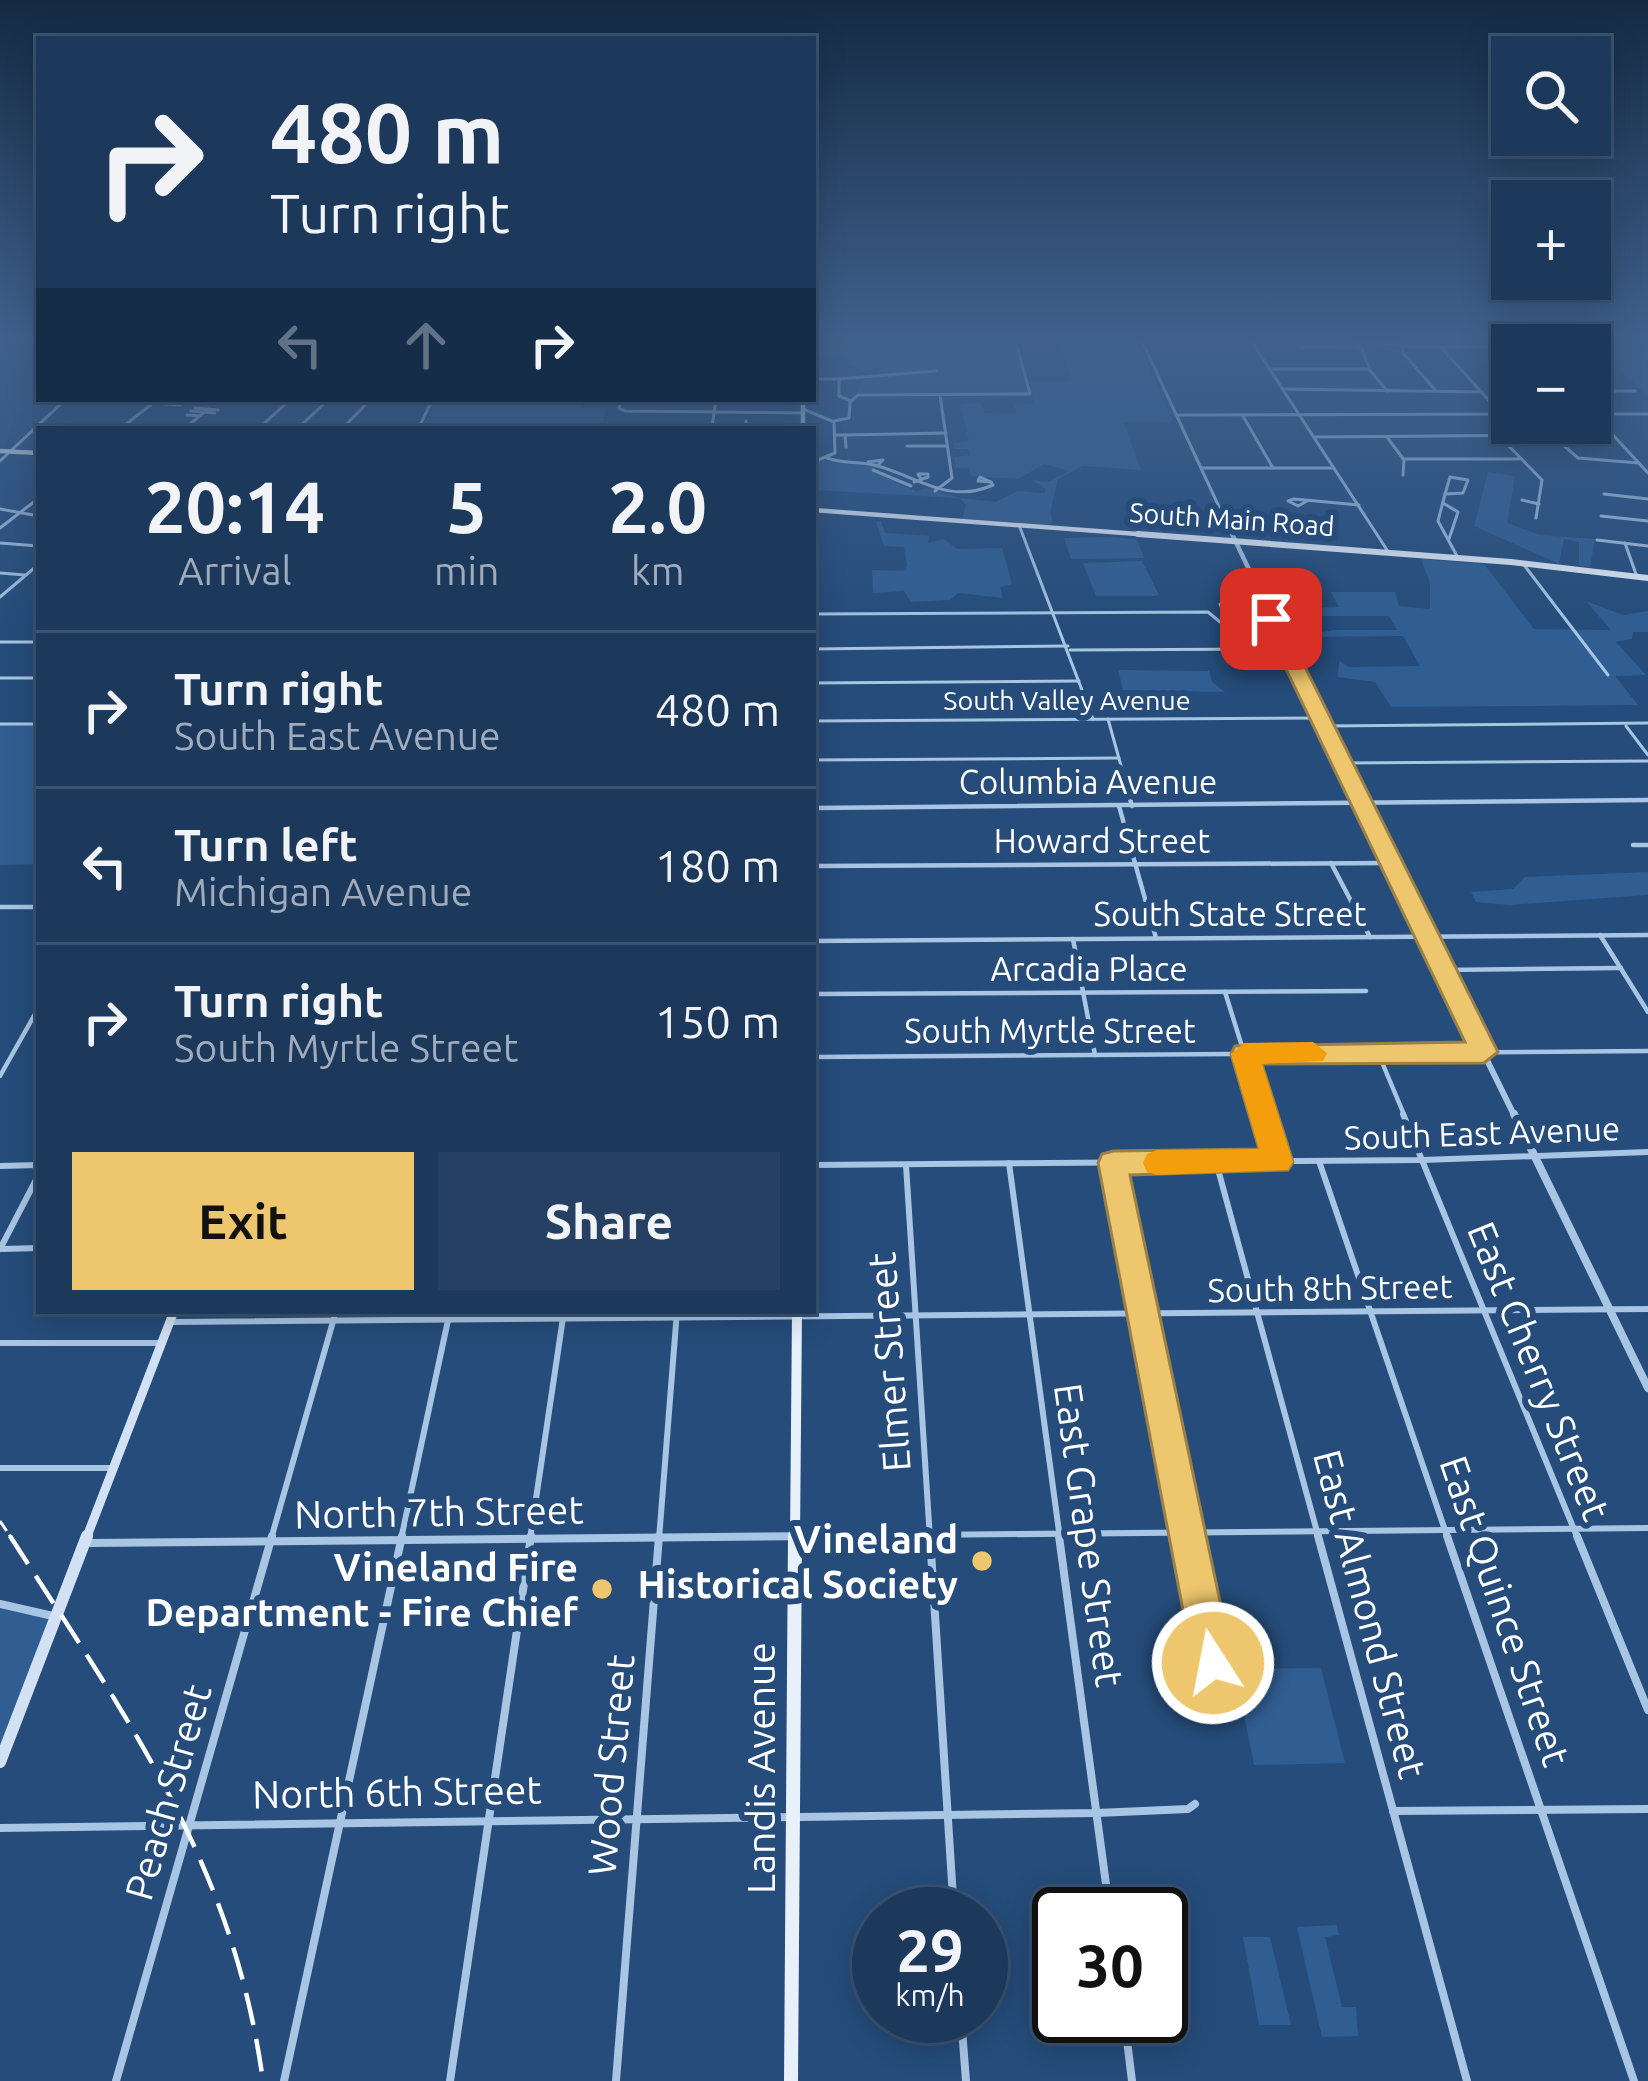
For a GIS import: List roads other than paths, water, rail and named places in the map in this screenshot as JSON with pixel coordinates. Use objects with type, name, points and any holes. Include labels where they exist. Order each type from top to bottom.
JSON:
[{"type":"main road","points":[[0,451],[36,453]]},
{"type":"main road","name":"South Main Road","points":[[816,510],[1523,563],[1648,578]]},
{"type":"main road","name":"Landis Avenue","points":[[791,2081],[797,1314]]},
{"type":"main road","points":[[0,1762],[172,1316]]},
{"type":"street","points":[[0,461],[28,436]]},
{"type":"street","points":[[816,461],[836,449],[835,436]]},
{"type":"street","points":[[845,436],[846,447]]},
{"type":"street","points":[[935,491],[952,480],[946,436]]},
{"type":"street","points":[[1187,436],[1285,649],[1648,1388]]},
{"type":"street","points":[[1254,436],[1273,468]]},
{"type":"street","points":[[1314,437],[1486,436]]},
{"type":"street","points":[[1614,436],[1648,473]]},
{"type":"street","points":[[1314,437],[1389,553]]},
{"type":"street","points":[[1387,437],[1403,459],[1403,475]]},
{"type":"street","points":[[1506,444],[1542,480],[1536,518]]},
{"type":"street","points":[[1562,444],[1578,458],[1639,463]]},
{"type":"street","points":[[907,446],[947,446]]},
{"type":"street","points":[[827,458],[838,464],[862,464],[935,491],[969,495],[993,486],[991,482]]},
{"type":"street","points":[[862,464],[875,458],[884,461],[874,468]]},
{"type":"street","points":[[1403,459],[1519,459]]},
{"type":"street","points":[[1202,468],[1334,468]]},
{"type":"street","points":[[1445,494],[1438,526],[1458,558]]},
{"type":"street","points":[[1604,494],[1648,499]]},
{"type":"street","points":[[0,528],[36,500]]},
{"type":"street","points":[[1522,500],[1539,504]]},
{"type":"street","points":[[1307,501],[1359,506]]},
{"type":"street","points":[[1443,503],[1458,512],[1449,539]]},
{"type":"street","points":[[0,509],[36,516]]},
{"type":"street","points":[[1601,516],[1648,521]]},
{"type":"street","points":[[1018,525],[1093,719]]},
{"type":"street","points":[[1597,540],[1648,546]]},
{"type":"street","points":[[0,543],[36,546]]},
{"type":"street","points":[[1625,543],[1637,577]]},
{"type":"street","points":[[1523,563],[1608,675]]},
{"type":"street","points":[[0,597],[36,566]]},
{"type":"street","points":[[0,573],[25,575]]},
{"type":"street","points":[[1220,604],[1229,622]]},
{"type":"street","points":[[816,614],[1095,609],[1226,614]]},
{"type":"street","points":[[1210,612],[1218,622],[1272,622]]},
{"type":"street","points":[[0,642],[36,642]]},
{"type":"street","points":[[816,649],[1285,649]]},
{"type":"street","points":[[0,678],[36,678]]},
{"type":"street","points":[[816,683],[1078,681]]},
{"type":"street","points":[[1108,719],[1132,806]]},
{"type":"street","name":"South Valley Avenue","points":[[816,721],[1648,723]]},
{"type":"street","points":[[0,724],[36,724]]},
{"type":"street","points":[[1624,724],[1648,758]]},
{"type":"street","points":[[816,760],[1119,758]]},
{"type":"street","points":[[1344,763],[1648,758]]},
{"type":"street","name":"Columbia Avenue","points":[[816,808],[1648,800]]},
{"type":"street","points":[[1119,806],[1156,938]]},
{"type":"street","points":[[1634,845],[1648,845]]},
{"type":"street","points":[[1331,863],[1370,937]]},
{"type":"street","name":"Howard Street","points":[[816,866],[1392,863]]},
{"type":"street","points":[[0,907],[36,907]]},
{"type":"street","points":[[1600,935],[1648,1012]]},
{"type":"street","name":"South State Street","points":[[816,941],[1648,935]]},
{"type":"street","points":[[1073,939],[1095,1055]]},
{"type":"street","points":[[1444,970],[1621,968]]},
{"type":"street","name":"Arcadia Place","points":[[816,994],[1366,991]]},
{"type":"street","points":[[1225,992],[1278,1162]]},
{"type":"street","points":[[1636,993],[1648,993]]},
{"type":"street","points":[[0,1076],[36,1012]]},
{"type":"street","name":"South Myrtle Street","points":[[816,1057],[1648,1051]]},
{"type":"street","name":"East Cherry Street","points":[[1378,1053],[1648,1710]]},
{"type":"street","name":"South East Avenue","points":[[816,1165],[1423,1160],[1648,1152]]},
{"type":"street","name":"East Quince Street","points":[[1319,1161],[1634,2081]]},
{"type":"street","name":"East Almond Street","points":[[1216,1162],[1467,2081]]},
{"type":"street","name":"East Grape Street","points":[[1009,1163],[1107,1887]]},
{"type":"street","points":[[1113,1163],[1216,1681],[1210,1686]]},
{"type":"street","name":"Elmer Street","points":[[906,1165],[952,1887]]},
{"type":"street","points":[[0,1166],[36,1169]]},
{"type":"street","points":[[36,1175],[0,1249],[36,1248]]},
{"type":"street","name":"South 8th Street","points":[[172,1316],[1648,1309]]},
{"type":"street","name":"Wood Street","points":[[616,2081],[677,1314]]},
{"type":"street","points":[[450,2081],[563,1315]]},
{"type":"street","name":"Peach Street","points":[[116,2081],[334,1316]]},
{"type":"street","points":[[284,2081],[449,1316]]},
{"type":"street","points":[[0,1342],[161,1342]]},
{"type":"street","points":[[0,1468],[113,1468]]},
{"type":"street","name":"North 7th Street","points":[[84,1543],[1648,1528]]},
{"type":"street","points":[[0,1604],[56,1616]]},
{"type":"street","name":"North 6th Street","points":[[0,1828],[1097,1814],[1188,1809],[1195,1804]]},
{"type":"street","points":[[1393,1810],[1648,1809]]},
{"type":"street","points":[[963,2043],[965,2081]]},
{"type":"street","points":[[1127,2043],[1132,2081]]},
{"type":"railway","points":[[0,1521],[10,1536]]},
{"type":"railway","points":[[10,1536],[133,1730],[200,1860],[248,2002],[263,2081]]},
{"type":"place","name":"Vineland Historical Society","points":[[982,1561]]},
{"type":"place","name":"Vineland Fire Department - Fire Chief","points":[[602,1589]]}]
